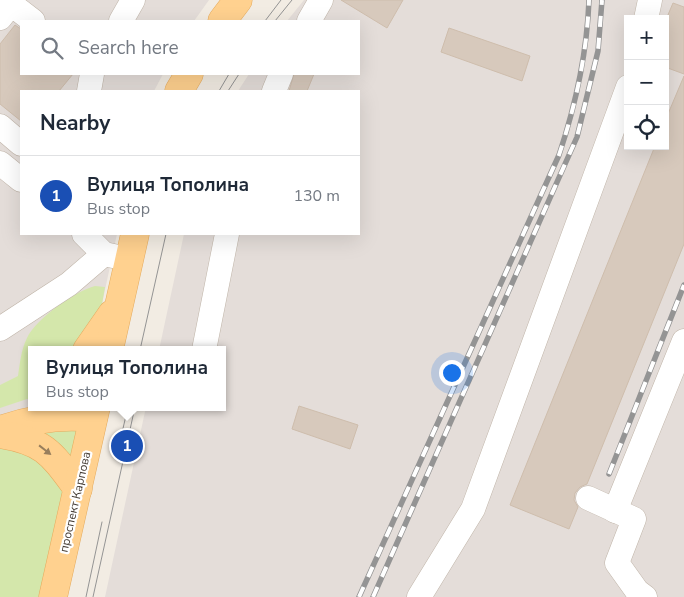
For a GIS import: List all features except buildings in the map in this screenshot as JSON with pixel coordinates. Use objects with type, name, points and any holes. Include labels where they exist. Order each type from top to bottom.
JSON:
[{"type":"main road","points":[[223,20],[238,0]]},
{"type":"main road","points":[[181,90],[188,75]]},
{"type":"main road","points":[[110,346],[120,302],[123,249]]},
{"type":"main road","points":[[90,346],[120,302]]},
{"type":"main road","points":[[5,429],[31,411]]},
{"type":"main road","points":[[5,429],[58,417],[95,413]]},
{"type":"main road","name":"проспект Карпова","points":[[54,597],[95,413]]},
{"type":"main road","points":[[5,429],[47,449],[78,489]]},
{"type":"lane","points":[[122,20],[133,0]]},
{"type":"lane","points":[[310,20],[321,0]]},
{"type":"lane","points":[[647,15],[650,0]]},
{"type":"lane","points":[[0,18],[11,4],[32,20]]},
{"type":"lane","points":[[274,90],[281,75]]},
{"type":"lane","points":[[419,597],[473,509],[624,98]]},
{"type":"lane","points":[[0,126],[20,143]]},
{"type":"lane","points":[[0,163],[20,179]]},
{"type":"lane","points":[[87,235],[123,249]]},
{"type":"lane","points":[[205,346],[227,235]]},
{"type":"lane","points":[[0,329],[123,249]]},
{"type":"lane","points":[[616,511],[684,341]]},
{"type":"lane","points":[[588,498],[634,519],[617,563],[637,591],[645,597]]},
{"type":"shaded area","points":[[0,0],[209,0],[195,20],[20,20],[20,75],[162,75],[155,90],[20,90],[20,235],[117,235],[93,346],[28,346],[28,410],[0,429]]},
{"type":"shaded area","points":[[304,0],[684,0],[684,597],[105,597],[145,411],[226,411],[226,346],[160,346],[184,235],[360,235],[360,90],[239,90],[248,75],[360,75],[360,20],[288,20]]},
{"type":"green space","points":[[95,286],[105,287],[100,316],[81,346],[28,346],[28,399],[0,408],[0,385],[18,376],[23,347],[32,331],[57,307]]},
{"type":"green space","points":[[65,411],[79,411],[68,486],[43,597],[0,597],[0,429]]},
{"type":"tram line","points":[[266,20],[281,0]]},
{"type":"tram line","points":[[276,20],[292,0]]},
{"type":"tram line","points":[[220,90],[228,75]]},
{"type":"tram line","points":[[229,90],[238,75]]},
{"type":"tram line","points":[[141,346],[166,235]]},
{"type":"tram line","points":[[121,437],[127,411]]},
{"type":"tram line","points":[[93,597],[134,411]]},
{"type":"tram line","points":[[86,597],[102,522]]},
{"type":"railway","points":[[359,597],[559,155],[571,117],[580,78],[589,0]]},
{"type":"railway","points":[[373,597],[577,137],[598,51],[602,0]]},
{"type":"railway","points":[[609,474],[684,285]]},
{"type":"place","name":"Вулиця Тополина","points":[[127,446]]}]
